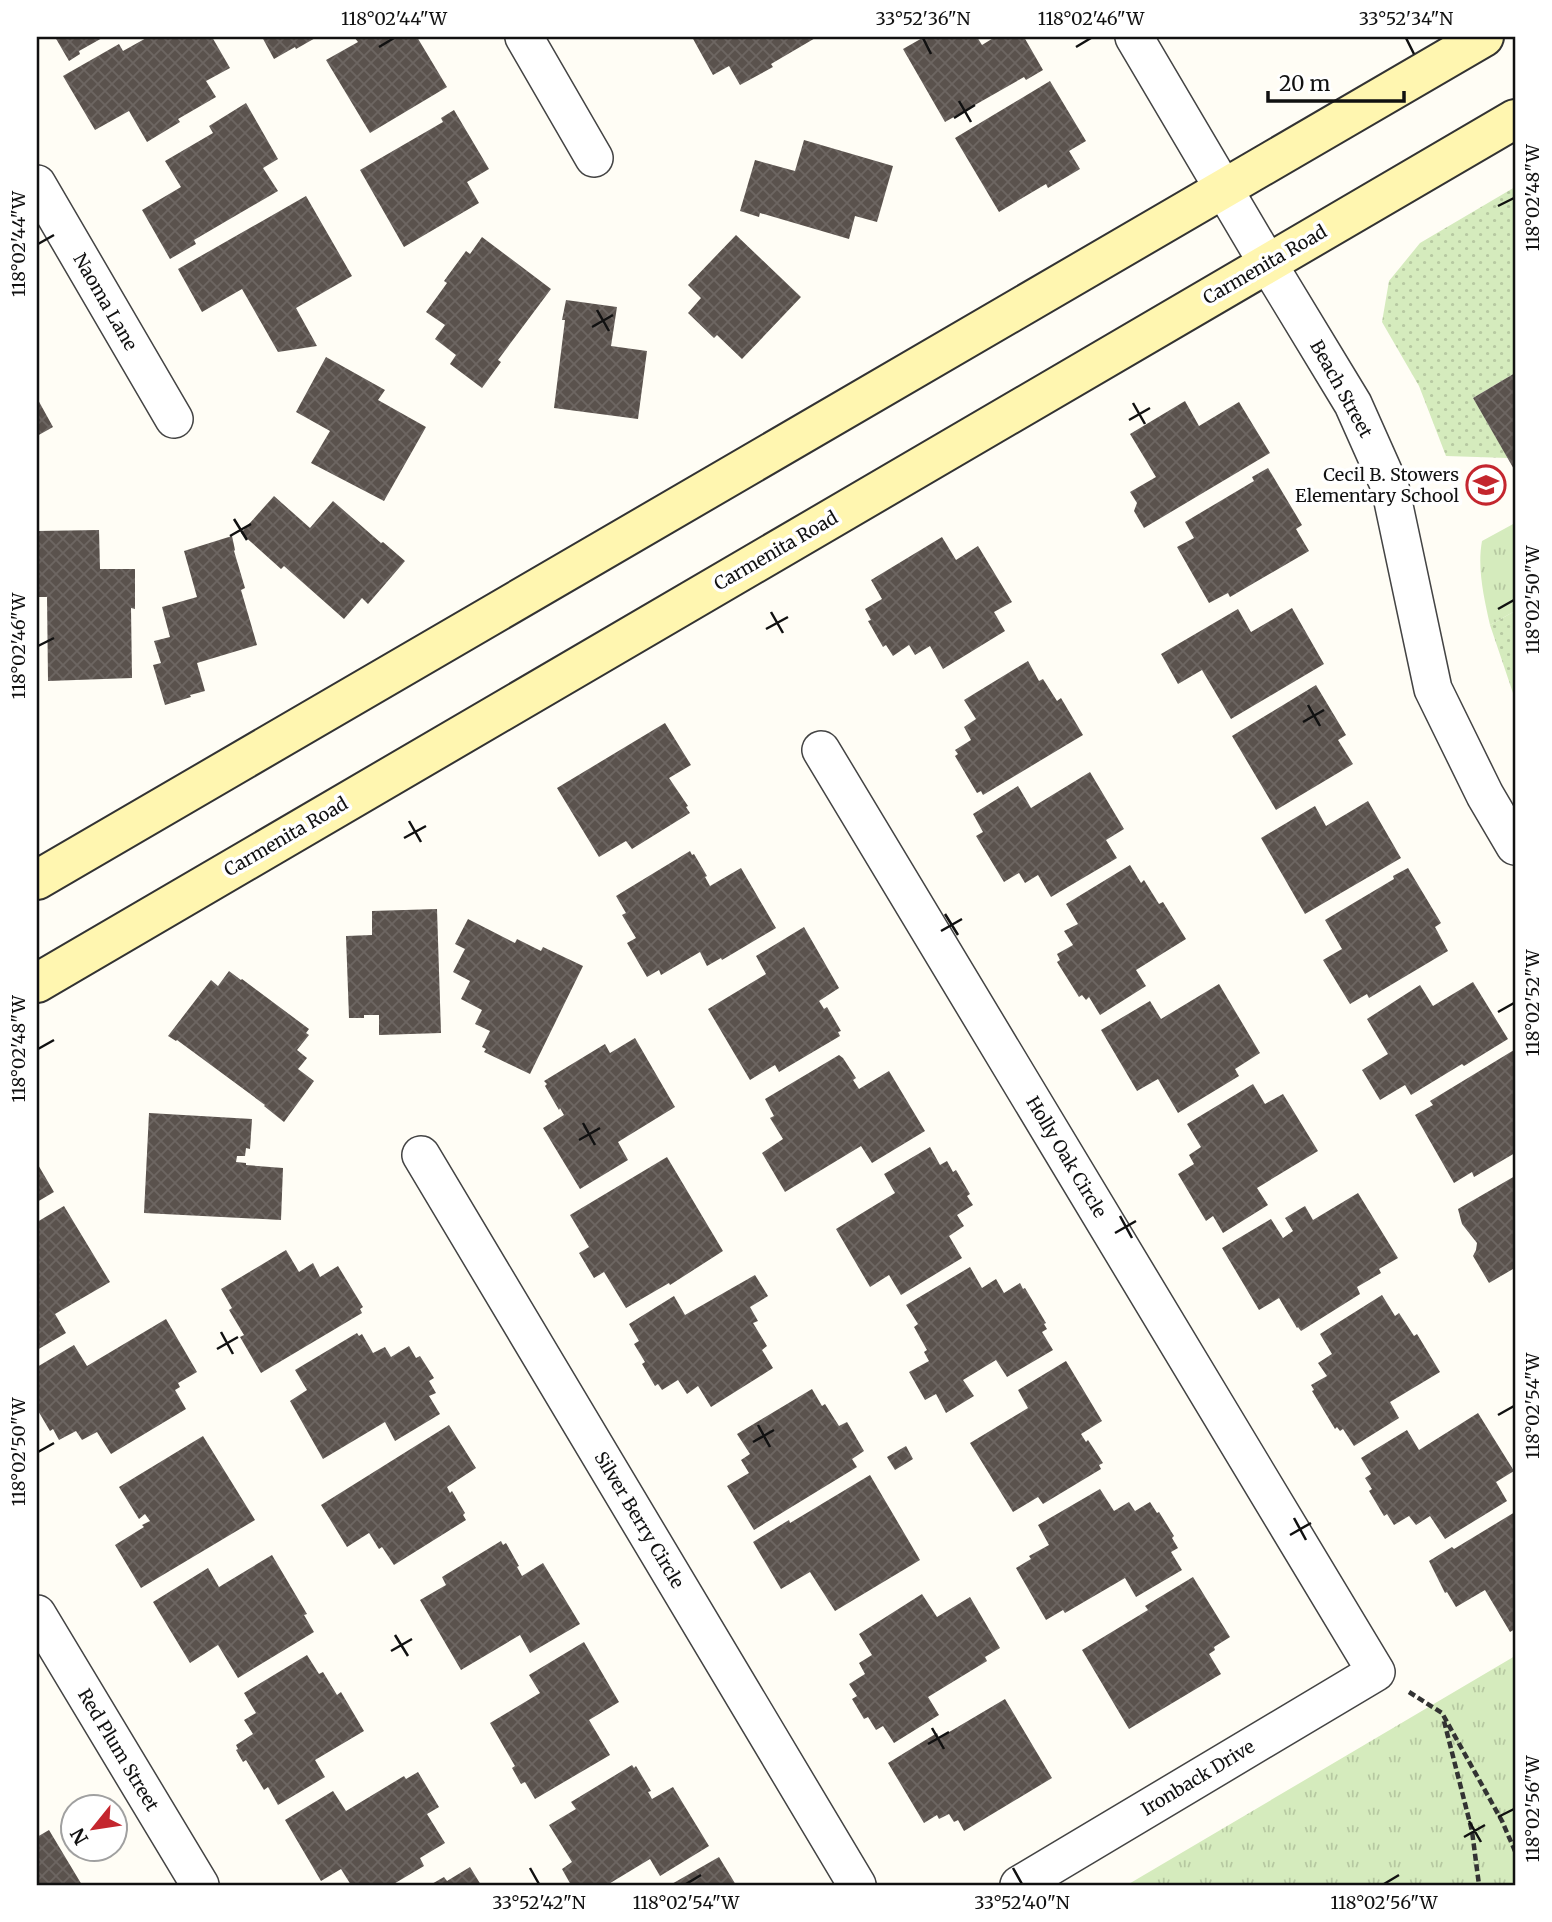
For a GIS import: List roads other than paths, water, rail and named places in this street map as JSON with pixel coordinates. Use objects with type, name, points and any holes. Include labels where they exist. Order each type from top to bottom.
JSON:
[{"type":"main road","points":[[37,880],[1484,37]]},
{"type":"main road","name":"Carmenita Road","points":[[37,982],[1515,119]]},
{"type":"street","points":[[524,37],[594,158]]},
{"type":"street","name":"Beach Street","points":[[1134,37],[1353,404],[1390,487],[1433,689],[1485,795],[1515,846]]},
{"type":"street","name":"Naoma Lane","points":[[37,184],[174,419]]},
{"type":"street","name":"Holly Oak Circle","points":[[821,750],[1376,1671]]},
{"type":"street","name":"Silver Berry Circle","points":[[421,1155],[857,1885]]},
{"type":"street","name":"Red Plum Street","points":[[37,1614],[200,1885]]},
{"type":"street","name":"Ironback Drive","points":[[1019,1885],[1376,1671]]},
{"type":"place","name":"Cecil B. Stowers Elementary School","points":[[1486,485]]}]
